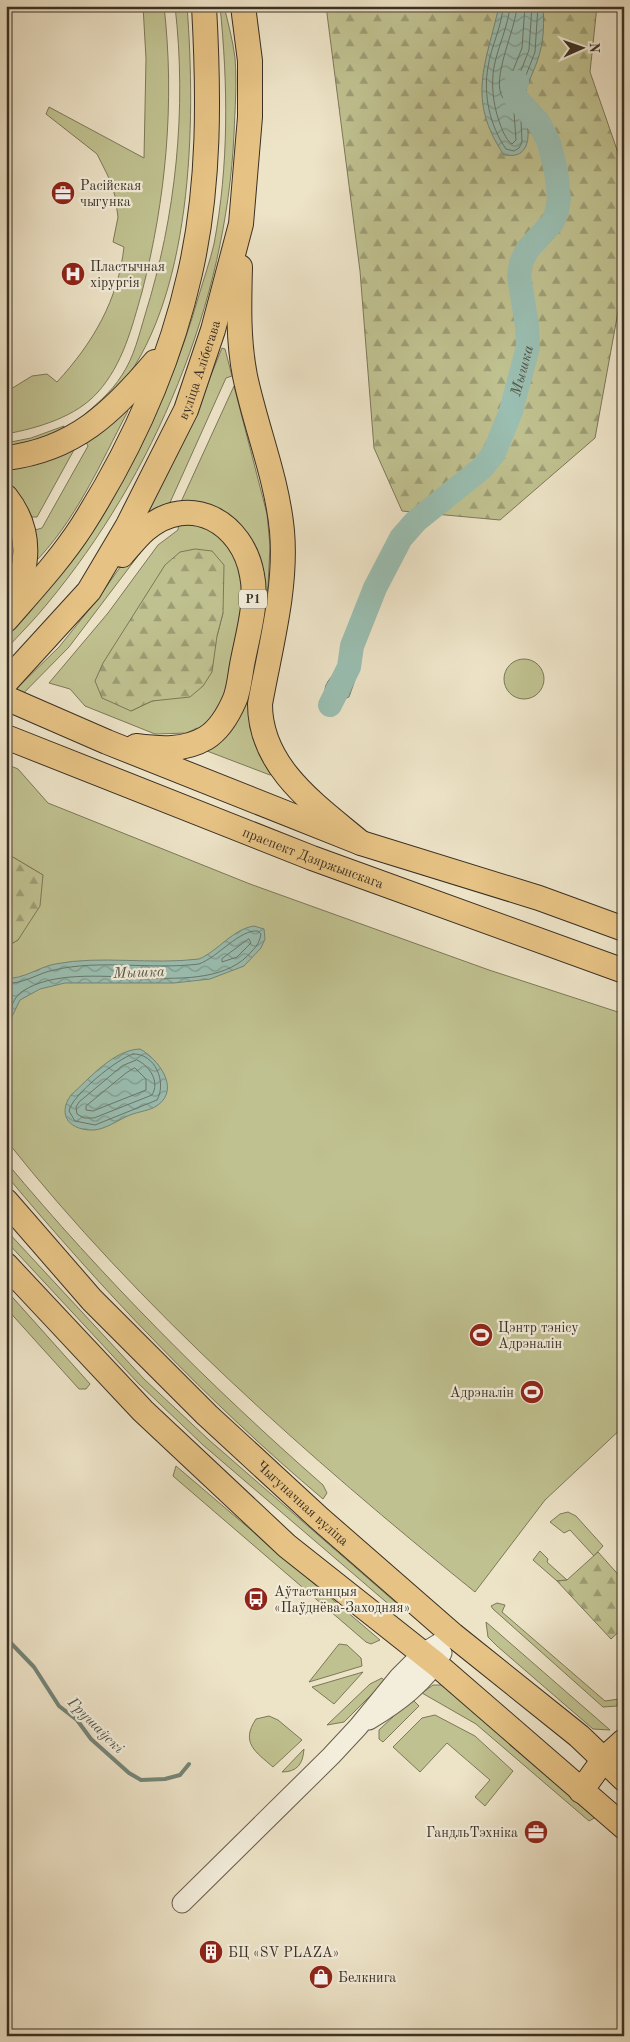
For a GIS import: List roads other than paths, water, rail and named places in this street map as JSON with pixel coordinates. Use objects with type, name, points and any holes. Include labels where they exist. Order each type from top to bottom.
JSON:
[{"type":"main road","points":[[6,620],[46,574],[81,527],[112,476],[140,419],[176,328],[190,272],[201,208],[208,92],[204,6]]},
{"type":"main road","name":"вуліца Алібегава","points":[[6,682],[89,591],[132,519],[186,410],[213,330],[241,224],[250,117],[250,61],[243,6]]},
{"type":"main road","points":[[241,224],[239,327],[241,348],[245,376],[278,504],[284,553],[283,575],[260,704],[260,719],[264,734],[272,751],[300,792],[361,843]]},
{"type":"main road","points":[[6,458],[39,452],[74,437],[95,424],[118,404],[137,383],[156,360],[176,328]]},
{"type":"main road","points":[[6,497],[21,522],[27,550],[23,576],[6,614]]},
{"type":"main road","name":"Р1","points":[[6,698],[107,742],[158,749],[182,747],[208,737],[220,724],[236,696],[253,607],[253,576],[246,552],[225,525],[212,517],[186,513],[173,515],[146,529],[89,591]]},
{"type":"main road","name":"праспект Дзяржынскага","points":[[6,737],[312,858],[624,971]]},
{"type":"main road","points":[[107,742],[361,843],[539,898],[624,929]]},
{"type":"main road","name":"Чыгуначная вуліца","points":[[6,1201],[92,1300],[207,1414],[320,1519],[453,1635],[617,1768]]},
{"type":"main road","points":[[6,1265],[142,1411],[266,1527],[287,1546],[430,1658],[624,1827]]},
{"type":"main road","points":[[582,1791],[617,1768],[624,1741]]},
{"type":"street","points":[[182,1903],[297,1791],[358,1727],[396,1703],[430,1658],[453,1635]]},
{"type":"water","points":[[499,6],[543,6],[541,46],[524,100],[528,141],[522,152],[514,155],[504,155],[492,135],[485,116],[482,99],[482,81],[485,64]]},
{"type":"water","points":[[350,646],[354,649],[355,680],[349,697],[339,701],[336,707],[327,704],[328,700],[325,689],[328,681],[339,666],[343,654]]},
{"type":"water","points":[[254,926],[264,929],[265,939],[261,948],[244,966],[210,979],[174,983],[65,983],[40,989],[20,1000],[6,1029],[6,978],[18,977],[55,964],[72,961],[181,961],[199,959],[239,931]]},
{"type":"water","points":[[140,1049],[147,1053],[159,1066],[167,1082],[165,1098],[158,1105],[94,1130],[79,1128],[68,1121],[65,1109],[71,1095],[102,1066],[120,1054]]},
{"type":"waterway","name":"Мышка","points":[[330,705],[349,667],[352,646],[375,588],[401,538],[416,521],[482,468],[494,453],[511,411],[528,347],[527,326],[519,276],[521,263],[527,250],[552,223],[557,211],[559,198],[556,171],[549,143],[539,123],[515,97],[514,88],[517,82]]},
{"type":"waterway","name":"Грушаўскі","points":[[6,1638],[34,1667],[59,1706],[77,1720],[91,1739],[129,1773],[141,1780],[165,1779],[180,1775],[189,1764]]},
{"type":"place","name":"Расійская чыгунка","points":[[63,193]]},
{"type":"place","name":"Пластычная хірургія","points":[[73,274]]},
{"type":"place","name":"Цэнтр тэнісу Адрэналін","points":[[481,1335]]},
{"type":"place","name":"Адрэналін","points":[[532,1392]]},
{"type":"place","name":"Аўтастанцыя «Паўднёва-Заходняя»","points":[[256,1599]]},
{"type":"place","name":"ГандльТэхніка","points":[[536,1832]]},
{"type":"place","name":"БЦ «SV PLAZA»","points":[[211,1952]]},
{"type":"place","name":"Белкнига","points":[[321,1977]]}]
